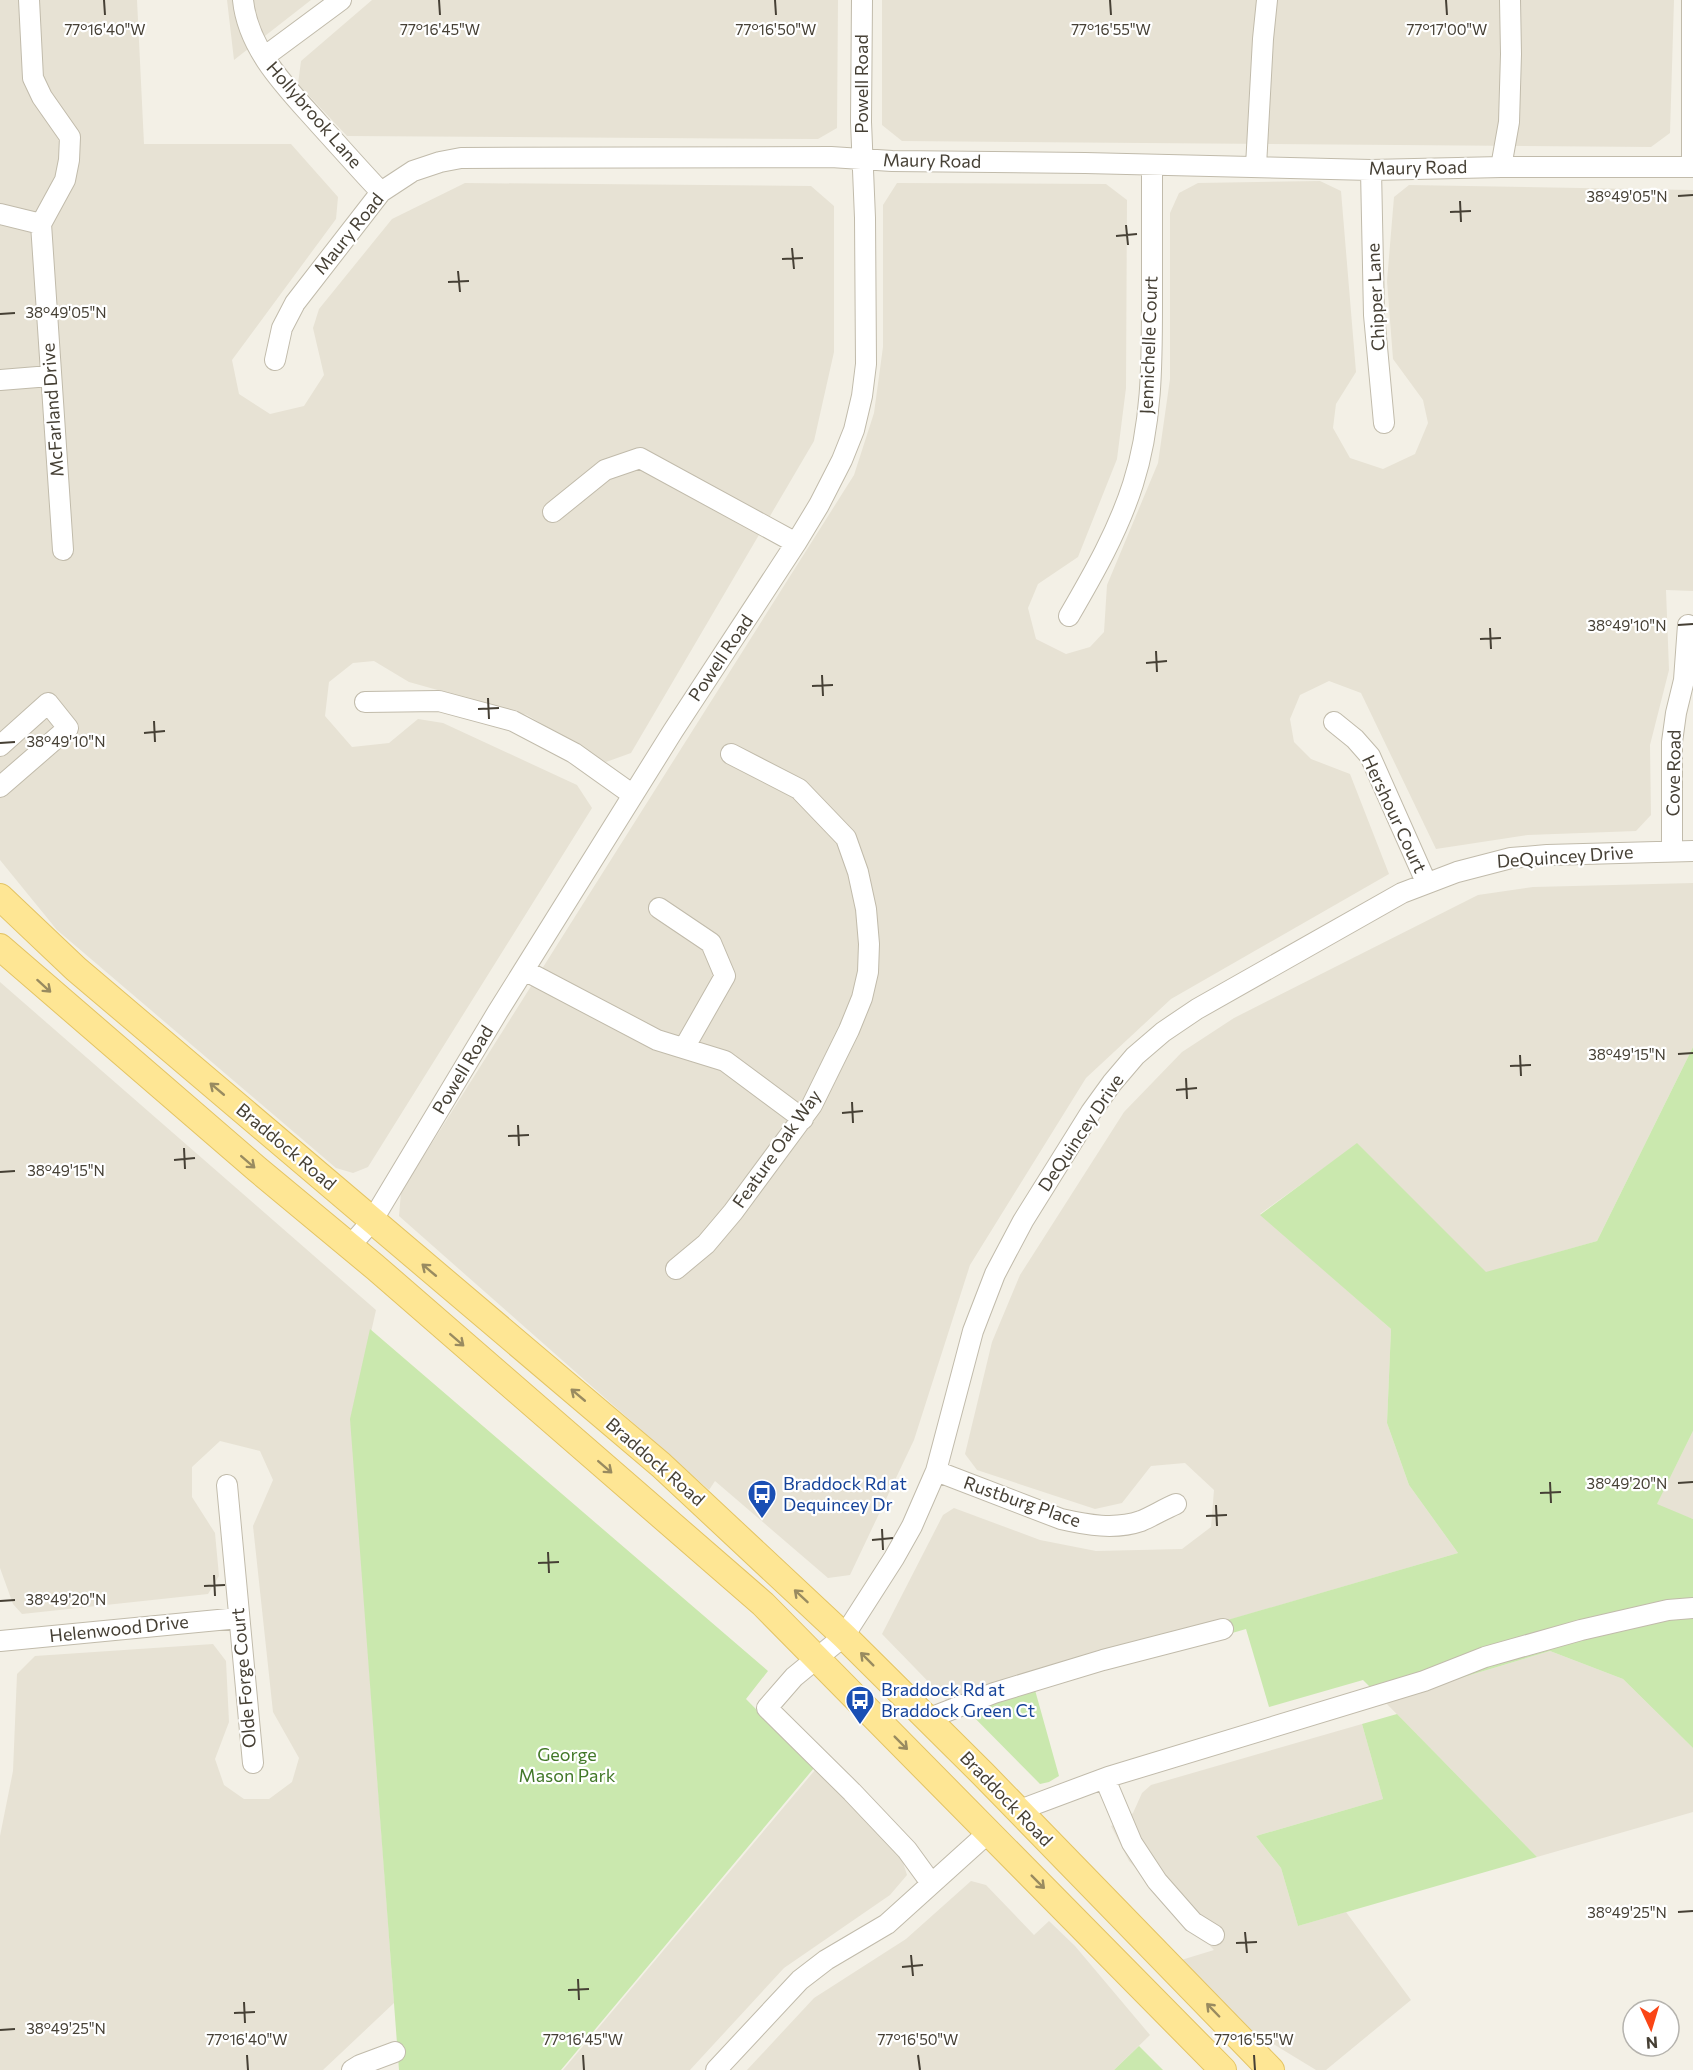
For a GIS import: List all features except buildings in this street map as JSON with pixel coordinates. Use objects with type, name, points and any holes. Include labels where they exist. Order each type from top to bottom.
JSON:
[{"type":"main road","name":"Braddock Road","points":[[0,897],[76,969],[661,1465],[844,1636],[983,1774],[1271,2070]]},
{"type":"main road","name":"Braddock Road","points":[[0,947],[350,1246],[763,1604],[1223,2070]]},
{"type":"street","points":[[0,214],[42,224],[65,180],[70,137],[42,97],[33,78],[29,0]]},
{"type":"street","name":"Hollybrook Lane","points":[[243,0],[244,15],[256,45],[282,84],[381,192]]},
{"type":"street","points":[[264,57],[341,0]]},
{"type":"street","name":"Powell Road","points":[[350,1246],[372,1221],[633,795],[732,638],[763,596],[796,543],[842,460],[854,430],[866,364],[862,0]]},
{"type":"street","points":[[1256,166],[1267,0]]},
{"type":"street","points":[[1501,167],[1509,122],[1510,0]]},
{"type":"street","points":[[1692,0],[1692,167]]},
{"type":"street","name":"Maury Road","points":[[275,360],[282,328],[295,303],[381,192],[413,171],[461,158],[831,157],[892,161],[1256,166],[1371,170],[1692,167]]},
{"type":"street","name":"Jennichelle Court","points":[[1069,616],[1121,519],[1142,453],[1151,385],[1152,165]]},
{"type":"street","name":"Chipper Lane","points":[[1371,170],[1374,315],[1384,423]]},
{"type":"street","name":"McFarland Drive","points":[[42,224],[63,550]]},
{"type":"street","points":[[0,380],[50,376]]},
{"type":"street","points":[[553,512],[605,470],[640,459],[796,543]]},
{"type":"street","name":"Cove Road","points":[[1672,851],[1672,742],[1684,680],[1688,625]]},
{"type":"street","points":[[365,702],[439,701],[513,721],[574,753],[633,795]]},
{"type":"street","points":[[0,746],[48,704],[68,728],[0,787]]},
{"type":"street","name":"Hershour Court","points":[[1334,722],[1355,739],[1370,756],[1426,882]]},
{"type":"street","name":"Feature Oak Way","points":[[676,1269],[706,1244],[803,1119],[849,1030],[862,998],[868,972],[869,944],[866,909],[858,872],[846,838],[799,789],[731,754]]},
{"type":"street","name":"DeQuincey Drive","points":[[931,1883],[907,1850],[767,1708],[794,1677],[844,1636],[894,1558],[924,1502],[936,1471],[973,1331],[995,1274],[1023,1221],[1091,1112],[1112,1083],[1135,1056],[1163,1032],[1197,1009],[1426,882],[1486,863],[1511,858],[1693,851]]},
{"type":"street","points":[[659,908],[711,943],[725,976],[684,1048]]},
{"type":"street","points":[[524,970],[657,1040],[725,1061],[803,1119]]},
{"type":"street","name":"Rustburg Place","points":[[936,1471],[1061,1519],[1081,1524],[1111,1527],[1123,1525],[1141,1521],[1176,1504]]},
{"type":"street","name":"Olde Forge Court","points":[[226,1485],[253,1763]]},
{"type":"street","points":[[1017,1811],[1105,1779],[1424,1681],[1496,1654],[1592,1627],[1668,1610],[1693,1608]]},
{"type":"street","name":"Helenwood Drive","points":[[0,1641],[239,1618]]},
{"type":"street","points":[[927,1719],[1005,1689],[1103,1660],[1223,1629]]},
{"type":"street","points":[[1105,1779],[1132,1843],[1157,1881],[1193,1922],[1214,1935]]},
{"type":"street","points":[[716,2070],[800,1980],[826,1960],[887,1924],[989,1832]]},
{"type":"street","points":[[352,2070],[395,2052]]},
{"type":"shaded area","points":[[0,0],[137,0],[144,144],[291,144],[338,197],[336,219],[232,360],[239,394],[270,414],[304,406],[324,375],[313,328],[319,309],[392,219],[465,183],[811,186],[834,206],[834,352],[814,441],[631,753],[606,762],[527,715],[409,682],[374,661],[353,663],[329,682],[325,716],[352,747],[389,743],[418,719],[443,723],[577,785],[592,808],[368,1167],[353,1173],[336,1168],[57,930],[0,860]]},
{"type":"shaded area","points":[[227,0],[311,0],[234,60]]},
{"type":"shaded area","points":[[372,0],[838,0],[837,128],[818,139],[347,136],[298,84],[301,61]]},
{"type":"shaded area","points":[[882,0],[1674,0],[1670,133],[1651,147],[902,141],[882,125]]},
{"type":"shaded area","points":[[1320,181],[1341,191],[1356,372],[1336,404],[1333,428],[1350,458],[1383,469],[1415,454],[1428,423],[1423,400],[1393,359],[1387,281],[1394,197],[1409,185],[1693,190],[1693,591],[1666,590],[1669,670],[1650,745],[1651,815],[1636,831],[1528,835],[1436,849],[1361,693],[1329,681],[1300,695],[1290,719],[1294,742],[1311,759],[1350,774],[1389,874],[1171,999],[1086,1078],[970,1265],[914,1440],[850,1575],[828,1578],[715,1481],[709,1490],[399,1216],[401,1192],[854,475],[874,413],[883,347],[883,205],[897,183],[1106,184],[1127,200],[1126,388],[1117,459],[1078,557],[1038,584],[1028,608],[1036,639],[1066,654],[1090,647],[1104,632],[1107,585],[1158,463],[1170,379],[1170,213],[1179,193],[1198,183]]},
{"type":"shaded area","points":[[1693,883],[1693,1047],[1597,1241],[1486,1273],[1357,1144],[1260,1214],[1391,1329],[1387,1423],[1409,1485],[1458,1553],[948,1702],[882,1634],[943,1515],[954,1508],[1040,1540],[1096,1551],[1182,1549],[1211,1527],[1214,1490],[1185,1463],[1151,1466],[1122,1503],[1095,1509],[977,1470],[965,1454],[992,1342],[1020,1275],[1124,1112],[1182,1052],[1234,1018],[1478,895],[1533,887]]},
{"type":"shaded area","points":[[0,982],[376,1310],[351,1421],[394,2003],[323,2070],[0,2070],[0,1836],[13,1771],[17,1674],[35,1656],[213,1644],[226,1661],[229,1722],[215,1759],[224,1785],[244,1799],[269,1799],[292,1782],[299,1758],[273,1712],[253,1526],[273,1480],[260,1451],[220,1441],[192,1467],[192,1497],[215,1533],[219,1576],[208,1594],[22,1614],[13,1604],[0,1568]]},
{"type":"shaded area","points":[[1693,1431],[1693,1519],[1656,1505]]},
{"type":"shaded area","points":[[1550,1651],[1623,1679],[1693,1748],[1693,1812],[1537,1857],[1384,1701]]},
{"type":"shaded area","points":[[1362,1724],[1383,1799],[1256,1836],[1281,1868],[1298,1926],[1346,1912],[1411,2000],[1326,2070],[1316,2070],[1247,2028],[1178,1961],[1214,1950],[1129,1861],[1111,1826],[1125,1820],[1133,1813],[1142,1793],[1151,1785]]},
{"type":"shaded area","points":[[815,1770],[901,1856],[907,1875],[890,1895],[784,1968],[690,2070],[563,2070]]},
{"type":"shaded area","points":[[971,1881],[986,1885],[1034,1935],[1049,1921],[1075,1946],[1150,2035],[1114,2070],[747,2070],[814,1998],[906,1939]]},
{"type":"green space","points":[[1693,1047],[1693,1431],[1657,1504],[1693,1519],[1693,1748],[1623,1679],[1550,1651],[1384,1701],[1363,1680],[1269,1707],[1246,1629],[1035,1690],[1059,1776],[1040,1784],[956,1699],[1458,1553],[1409,1485],[1387,1423],[1391,1329],[1260,1215],[1357,1143],[1486,1272],[1597,1241]]},
{"type":"green space","name":"George Mason Park","points":[[370,1329],[768,1671],[746,1699],[814,1768],[561,2070],[399,2070],[350,1419]]},
{"type":"green space","points":[[1397,1714],[1537,1857],[1298,1926],[1281,1868],[1256,1836],[1383,1799],[1362,1724]]},
{"type":"green space","points":[[1139,2046],[1163,2070],[1114,2070]]},
{"type":"place","name":"Braddock Rd at Dequincey Dr","points":[[762,1520]]},
{"type":"place","name":"Braddock Rd at Braddock Green Ct","points":[[860,1726]]}]
